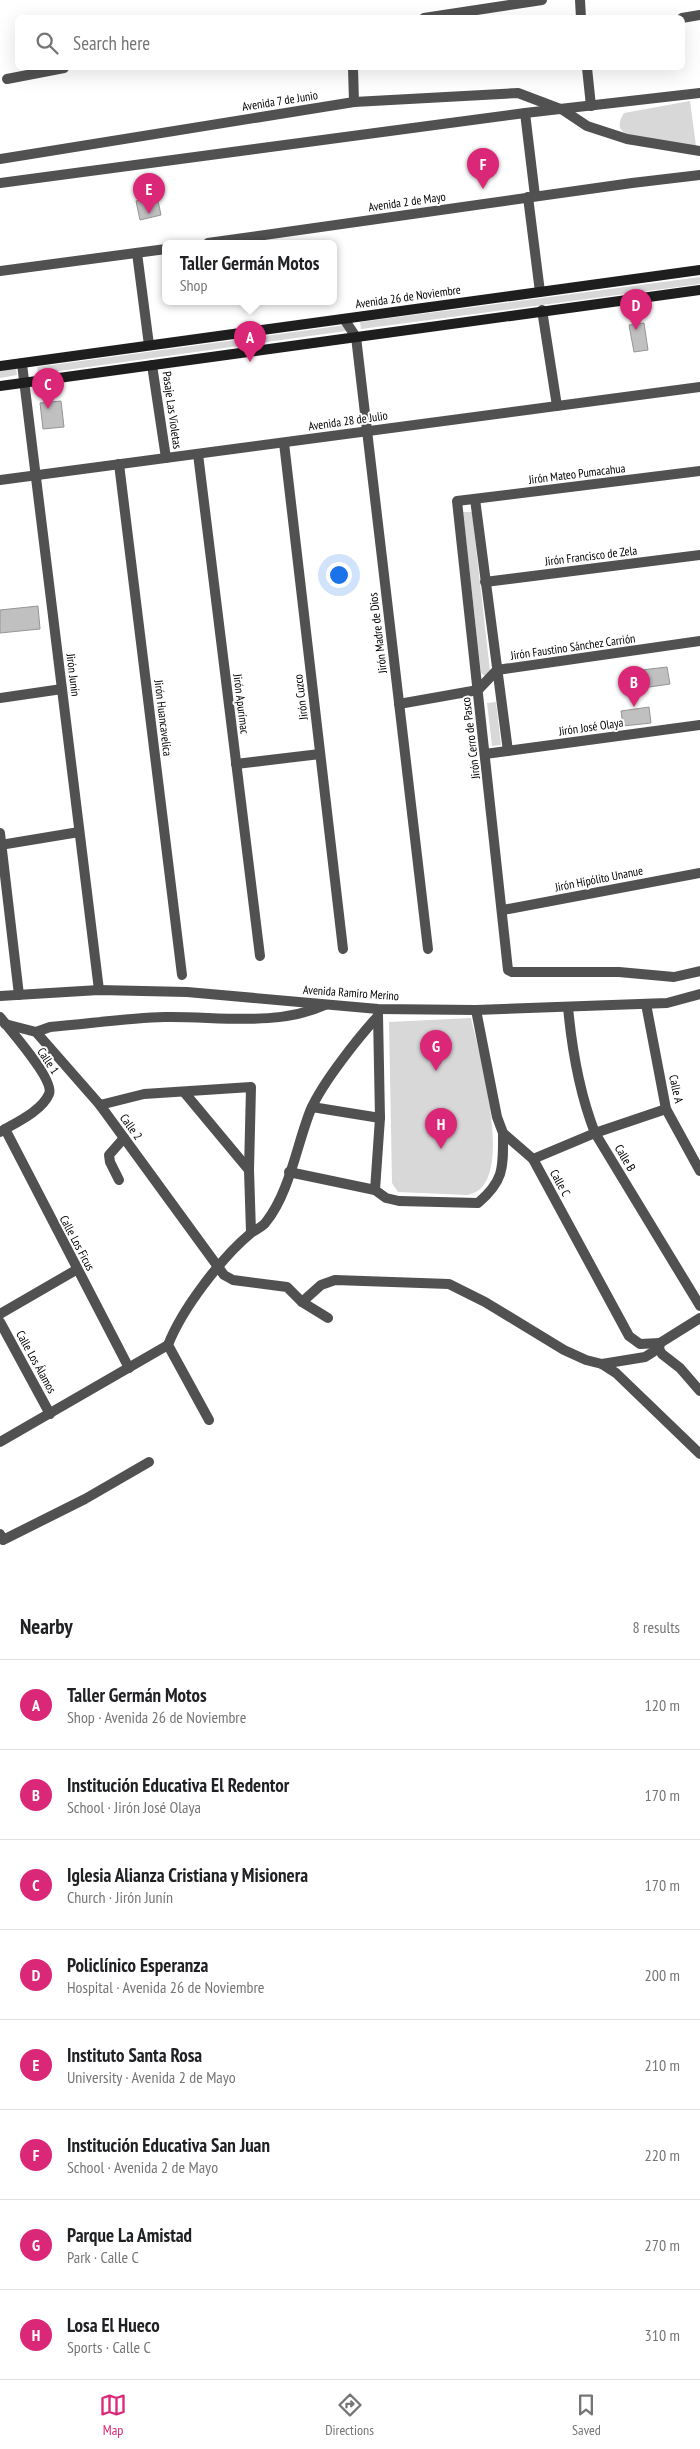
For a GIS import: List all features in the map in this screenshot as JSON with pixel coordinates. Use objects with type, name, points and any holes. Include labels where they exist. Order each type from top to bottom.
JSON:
[{"type":"main road","name":"Avenida 26 de Noviembre","points":[[0,366],[700,270]]},
{"type":"main road","points":[[0,386],[542,310],[700,290]]},
{"type":"street","points":[[444,15],[542,0]]},
{"type":"street","points":[[580,0],[581,15]]},
{"type":"street","points":[[685,18],[700,15]]},
{"type":"street","points":[[7,79],[54,70]]},
{"type":"street","points":[[353,70],[354,102]]},
{"type":"street","points":[[587,70],[591,106]]},
{"type":"street","name":"Avenida 7 de Junio","points":[[0,159],[354,102],[518,93],[563,110]]},
{"type":"street","name":"Avenida 7 de Junio","points":[[0,182],[700,93]]},
{"type":"street","points":[[563,110],[587,126],[627,140],[700,151]]},
{"type":"street","points":[[525,114],[540,292]]},
{"type":"street","name":"Avenida 2 de Mayo","points":[[229,240],[700,175]]},
{"type":"street","points":[[0,271],[162,250]]},
{"type":"street","points":[[137,253],[149,345]]},
{"type":"street","points":[[542,310],[557,406]]},
{"type":"street","name":"Jirón Madre de Dios","points":[[344,319],[356,337],[428,949]]},
{"type":"street","name":"Jirón Junín","points":[[22,364],[99,990]]},
{"type":"street","name":"Pasaje Las Violetas","points":[[152,365],[166,458]]},
{"type":"street","name":"Avenida 28 de Julio","points":[[0,480],[700,387]]},
{"type":"street","name":"Jirón Cuzco","points":[[284,443],[343,949]]},
{"type":"street","name":"Jirón Apurímac","points":[[198,454],[260,956]]},
{"type":"street","name":"Jirón Huancavelica","points":[[119,464],[182,975]]},
{"type":"street","name":"Jirón Mateo Pumacahua","points":[[457,501],[700,471]]},
{"type":"street","points":[[475,499],[508,751]]},
{"type":"street","name":"Jirón Cerro de Pasco","points":[[457,501],[510,972],[619,972],[674,977],[700,971]]},
{"type":"street","name":"Jirón Francisco de Zela","points":[[485,582],[700,555]]},
{"type":"street","name":"Jirón Faustino Sánchez Carrión","points":[[478,690],[497,670],[700,641]]},
{"type":"street","points":[[0,698],[62,689]]},
{"type":"street","points":[[399,704],[478,690]]},
{"type":"street","name":"Jirón José Olaya","points":[[485,754],[700,725]]},
{"type":"street","points":[[236,764],[320,754]]},
{"type":"street","points":[[1,844],[80,832]]},
{"type":"street","points":[[0,833],[19,995]]},
{"type":"street","name":"Jirón Hipólito Unanue","points":[[503,910],[700,873]]},
{"type":"street","name":"Avenida Ramiro Merino","points":[[0,996],[99,990],[187,992],[378,1012],[568,1008],[667,1003],[700,994]]},
{"type":"street","name":"Calle A","points":[[646,1004],[666,1109],[700,1171]]},
{"type":"street","points":[[3,1020],[36,1032],[50,1027],[157,1018],[256,1019],[301,1014],[325,1005]]},
{"type":"street","name":"Calle B","points":[[568,1008],[573,1058],[583,1103],[595,1133],[700,1306]]},
{"type":"street","points":[[289,1172],[375,1190],[386,1198],[399,1201],[478,1203],[500,1180],[503,1134],[497,1117],[476,1010]]},
{"type":"street","points":[[0,1442],[168,1345],[176,1324],[219,1267],[251,1232],[266,1223],[279,1201],[312,1107],[378,1012]]},
{"type":"street","points":[[375,1190],[380,1118],[378,1012]]},
{"type":"street","name":"Calle 1","points":[[2,1131],[43,1103],[49,1095],[50,1088],[44,1074],[3,1020]]},
{"type":"street","name":"Calle 2","points":[[36,1032],[100,1105],[224,1275],[233,1280],[287,1287],[302,1302],[328,1318]]},
{"type":"street","points":[[100,1105],[144,1094],[252,1087],[249,1170],[251,1232]]},
{"type":"street","points":[[184,1092],[249,1170]]},
{"type":"street","points":[[312,1107],[380,1118]]},
{"type":"street","points":[[533,1159],[595,1133],[666,1109]]},
{"type":"street","name":"Calle Los Ficus","points":[[2,1131],[129,1368]]},
{"type":"street","name":"Calle C","points":[[503,1134],[533,1159],[629,1336],[640,1344],[660,1343]]},
{"type":"street","points":[[118,1180],[110,1162],[109,1154],[124,1138]]},
{"type":"street","points":[[0,1314],[76,1270]]},
{"type":"street","points":[[302,1302],[321,1285],[335,1280],[449,1284],[486,1302],[564,1350],[586,1360],[602,1364],[616,1373],[700,1454]]},
{"type":"street","points":[[602,1364],[645,1357],[653,1352],[660,1343],[700,1318]]},
{"type":"street","name":"Calle Los Álamos","points":[[0,1322],[50,1414]]},
{"type":"street","points":[[660,1343],[659,1349],[662,1354],[680,1368],[700,1391]]},
{"type":"street","points":[[168,1345],[209,1420]]},
{"type":"street","points":[[1,1536],[85,1499],[149,1462]]},
{"type":"shaded area","points":[[690,101],[696,146],[630,135],[620,127],[620,121],[624,113]]},
{"type":"shaded area","points":[[700,277],[700,284],[361,329],[360,322]]},
{"type":"shaded area","points":[[345,325],[346,331],[38,374],[37,367]]},
{"type":"shaded area","points":[[16,368],[17,375],[0,378],[0,370]]},
{"type":"shaded area","points":[[463,512],[472,512],[490,671],[486,677],[481,673]]},
{"type":"shaded area","points":[[496,702],[501,745],[492,746],[487,703]]},
{"type":"shaded area","points":[[471,1018],[487,1086],[491,1116],[493,1144],[491,1169],[482,1187],[467,1195],[398,1192],[392,1183],[389,1022]]},
{"type":"building","points":[[157,196],[161,215],[140,220],[136,201]]},
{"type":"building","points":[[644,323],[648,350],[634,352],[629,325]]},
{"type":"building","points":[[61,401],[64,427],[43,429],[40,403]]},
{"type":"building","points":[[38,606],[40,629],[0,633],[0,610]]},
{"type":"building","points":[[667,667],[670,684],[636,689],[633,671]]},
{"type":"building","points":[[649,707],[651,723],[623,726],[621,711]]},
{"type":"building","points":[[439,1051],[447,1052],[440,1064],[434,1054]]},
{"type":"place","name":"Institución Educativa San Juan","points":[[483,189]]},
{"type":"place","name":"Instituto Santa Rosa","points":[[149,214]]},
{"type":"place","name":"Policlínico Esperanza","points":[[636,330]]},
{"type":"place","name":"Taller Germán Motos","points":[[250,362]]},
{"type":"place","name":"Iglesia Alianza Cristiana y Misionera","points":[[48,409]]},
{"type":"place","name":"Institución Educativa El Redentor","points":[[634,707]]},
{"type":"place","name":"Parque La Amistad","points":[[436,1071]]},
{"type":"place","name":"Losa El Hueco","points":[[441,1149]]}]
